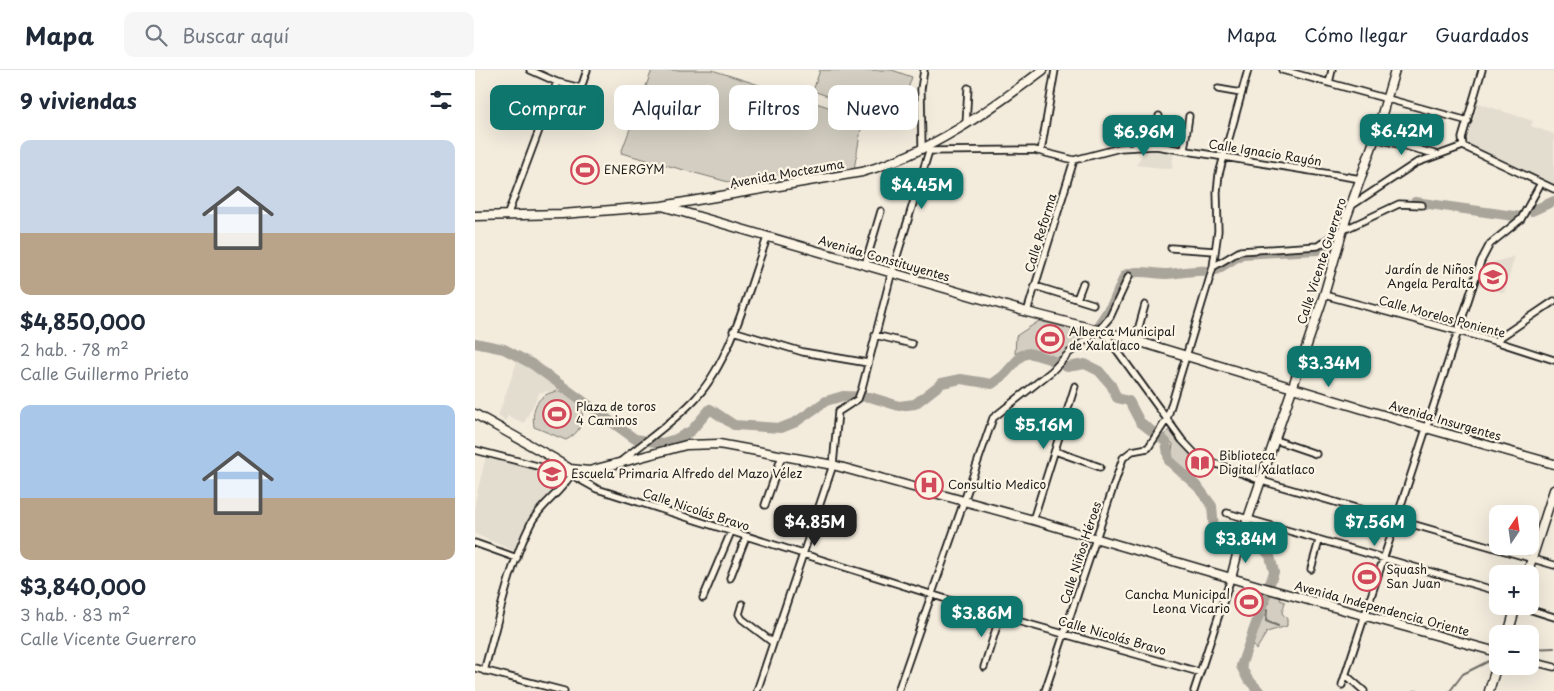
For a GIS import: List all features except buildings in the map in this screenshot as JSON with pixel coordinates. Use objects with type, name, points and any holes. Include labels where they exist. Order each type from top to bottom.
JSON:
[{"type":"main road","name":"Avenida Moctezuma","points":[[475,216],[562,214],[663,206],[842,176],[875,168],[927,149],[965,125],[1043,70]]},
{"type":"main road","name":"Calle Vicente Guerrero","points":[[1231,578],[1248,519],[1324,295],[1395,70]]},
{"type":"main road","name":"Avenida Constituyentes","points":[[663,206],[767,238],[892,272],[1027,312],[1101,330]]},
{"type":"main road","name":"Avenida Insurgentes","points":[[1101,330],[1185,357],[1425,428],[1554,464]]},
{"type":"main road","points":[[475,414],[552,458],[572,472],[584,472],[596,468]]},
{"type":"main road","name":"Avenida Independencia Oriente","points":[[596,468],[686,445],[701,444],[727,446],[833,466],[1033,520],[1095,540],[1255,586],[1489,650]]},
{"type":"main road","points":[[552,458],[574,466],[596,468]]},
{"type":"main road","points":[[1530,565],[1554,490]]},
{"type":"main road","points":[[1489,691],[1494,675]]},
{"type":"street","points":[[530,70],[557,82],[581,88],[587,70]]},
{"type":"street","points":[[757,691],[833,466],[838,412],[858,399],[862,388],[927,149],[921,89],[924,70]]},
{"type":"street","points":[[1041,151],[1055,70]]},
{"type":"street","points":[[1167,420],[1213,267],[1218,232],[1217,192],[1223,155],[1248,70]]},
{"type":"street","points":[[1282,70],[1468,121]]},
{"type":"street","points":[[1306,77],[1308,70]]},
{"type":"street","points":[[1329,83],[1332,70]]},
{"type":"street","points":[[1463,146],[1462,138],[1482,70]]},
{"type":"street","points":[[507,216],[557,82]]},
{"type":"street","points":[[965,125],[968,88]]},
{"type":"street","points":[[1218,89],[1241,93]]},
{"type":"street","points":[[1157,146],[1159,116]]},
{"type":"street","points":[[1184,150],[1189,116]]},
{"type":"street","points":[[1375,138],[1435,154]]},
{"type":"street","name":"Calle Ignacio Rayón","points":[[927,149],[1041,151],[1074,160],[1120,148],[1157,146],[1223,155],[1361,179]]},
{"type":"street","points":[[1351,206],[1401,171],[1435,154],[1463,146],[1554,189]]},
{"type":"street","name":"Calle Reforma","points":[[1027,312],[1074,160]]},
{"type":"street","points":[[1342,685],[1425,428],[1485,252],[1490,244],[1521,219],[1541,183]]},
{"type":"street","points":[[1213,267],[1240,251],[1314,247],[1343,230],[1399,204],[1422,205]]},
{"type":"street","points":[[865,265],[881,211]]},
{"type":"street","points":[[619,462],[685,409],[703,389],[713,374],[733,331],[767,238]]},
{"type":"street","points":[[1171,248],[1215,251]]},
{"type":"street","points":[[899,691],[993,418],[1052,371],[1060,361],[1101,330],[1110,317],[1129,276]]},
{"type":"street","points":[[1077,299],[1083,283]]},
{"type":"street","points":[[1035,286],[1093,304]]},
{"type":"street","name":"Calle Morelos Poniente","points":[[1324,295],[1457,333],[1495,341],[1554,360]]},
{"type":"street","points":[[1495,341],[1554,301]]},
{"type":"street","points":[[1135,341],[1145,305]]},
{"type":"street","points":[[1101,330],[1167,420],[1198,457],[1262,480],[1396,521],[1554,565]]},
{"type":"street","points":[[733,331],[803,352],[868,363]]},
{"type":"street","points":[[875,335],[912,344]]},
{"type":"street","points":[[1033,520],[1075,386]]},
{"type":"street","name":"Calle Niños Héroes","points":[[1045,691],[1125,455],[1132,450],[1148,448],[1167,420]]},
{"type":"street","points":[[1275,440],[1316,454]]},
{"type":"street","name":"Calle Nicolás Bravo","points":[[475,450],[572,472],[597,489],[802,555],[1000,616],[1199,672]]},
{"type":"street","points":[[1055,451],[1099,467]]},
{"type":"street","points":[[765,505],[782,456]]},
{"type":"street","points":[[484,671],[517,558],[535,516],[572,472]]},
{"type":"street","points":[[1227,512],[1383,560],[1489,589]]},
{"type":"street","points":[[703,598],[731,532]]},
{"type":"street","points":[[730,578],[746,537]]},
{"type":"street","points":[[1311,569],[1319,541]]},
{"type":"street","points":[[475,543],[517,558]]},
{"type":"street","name":"Calle Vicente Guerrero","points":[[1194,691],[1231,578]]},
{"type":"street","points":[[742,604],[739,614],[742,619],[772,642]]},
{"type":"street","points":[[1539,612],[1554,617]]},
{"type":"street","points":[[984,667],[1000,616]]},
{"type":"street","points":[[1539,663],[1554,667]]},
{"type":"street","points":[[475,668],[564,691]]},
{"type":"street","points":[[1345,676],[1364,691]]},
{"type":"shaded area","points":[[652,70],[712,70],[759,85],[729,85],[729,130],[818,130],[818,104],[828,107],[828,130],[861,130],[854,169],[758,190],[621,153],[630,130],[719,130],[719,85],[646,85]]},
{"type":"shaded area","points":[[820,70],[892,70],[912,77],[909,85],[828,85],[828,96],[818,93],[818,85],[815,85]]},
{"type":"shaded area","points":[[1478,103],[1533,121],[1531,126],[1554,134],[1554,184],[1466,143]]},
{"type":"shaded area","points":[[1148,146],[1174,148],[1172,169],[1136,165]]},
{"type":"shaded area","name":"Jardín de Niños Angela Peralta","points":[[1515,256],[1504,293],[1474,284],[1481,266]]},
{"type":"shaded area","name":"Alberca Municipal de Xalatlaco","points":[[1039,321],[1091,334],[1056,359],[1030,350],[1020,351],[1015,354],[1016,336]]},
{"type":"shaded area","points":[[519,356],[559,379],[556,391],[540,392],[524,423],[508,416],[505,421],[498,416]]},
{"type":"shaded area","name":"Plaza de toros 4 Caminos","points":[[558,391],[575,399],[580,405],[582,412],[580,428],[566,440],[534,427],[533,420],[537,403],[545,395]]},
{"type":"shaded area","points":[[1169,430],[1198,461],[1187,472],[1176,465],[1171,457],[1173,444],[1164,435]]},
{"type":"shaded area","points":[[486,456],[560,473],[564,483],[529,517],[515,551],[475,534],[475,502]]},
{"type":"shaded area","name":"Cancha Municipal Leona Vicario","points":[[1245,588],[1260,593],[1253,615],[1237,610]]},
{"type":"shaded area","points":[[1270,591],[1283,595],[1280,600],[1285,602],[1282,613],[1287,619],[1287,626],[1267,632],[1256,650],[1252,642]]},
{"type":"waterway","points":[[1532,211],[1554,201]]},
{"type":"waterway","points":[[1415,202],[1521,217]]},
{"type":"waterway","points":[[1216,270],[1242,254],[1318,250],[1336,236]]},
{"type":"waterway","points":[[1097,327],[1113,303],[1125,275],[1140,272],[1167,274],[1207,271]]},
{"type":"waterway","points":[[475,343],[504,349],[532,364],[635,439],[662,443],[676,439],[691,431],[710,409],[734,425],[781,428],[796,422],[826,401],[843,396],[870,397],[899,406],[915,404],[942,383],[961,379],[992,384],[1003,376],[1021,356],[1029,353],[1067,367],[1085,364],[1099,371],[1111,385],[1117,398],[1129,401],[1140,422],[1166,442],[1169,461],[1198,487],[1212,506],[1214,530],[1221,536],[1255,539],[1270,556],[1274,572],[1241,666],[1247,678],[1259,691]]},
{"type":"waterway","points":[[1266,598],[1269,603]]},
{"type":"waterway","points":[[1267,610],[1266,621],[1278,626]]},
{"type":"waterway","points":[[1539,649],[1554,648]]},
{"type":"waterway","points":[[1450,691],[1463,674],[1489,661]]},
{"type":"place","name":"ENERGYM","points":[[585,170]]},
{"type":"place","name":"Jardín de Niños Angela Peralta","points":[[1493,277]]},
{"type":"place","name":"Alberca Municipal de Xalatlaco","points":[[1050,339]]},
{"type":"place","name":"Plaza de toros 4 Caminos","points":[[557,414]]},
{"type":"place","name":"Biblioteca Digital Xalatlaco","points":[[1200,463]]},
{"type":"place","name":"Escuela Primaria Alfredo del Mazo Vélez","points":[[552,474]]},
{"type":"place","name":"Consultio Medico","points":[[929,485]]},
{"type":"place","name":"Squash San Juan","points":[[1367,577]]},
{"type":"place","name":"Cancha Municipal Leona Vicario","points":[[1249,602]]}]
